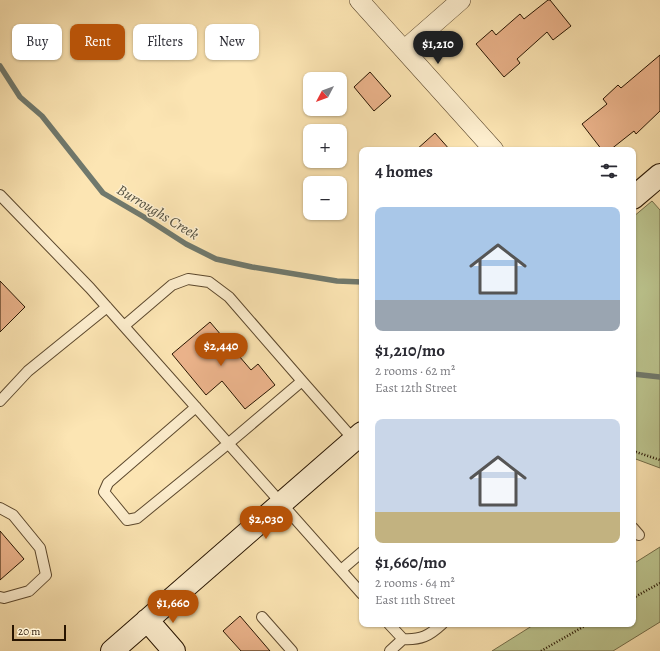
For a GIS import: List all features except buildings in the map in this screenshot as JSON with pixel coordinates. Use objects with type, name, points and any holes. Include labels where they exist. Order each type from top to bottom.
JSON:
[{"type":"main road","points":[[636,195],[660,175]]},
{"type":"main road","points":[[112,651],[358,437]]},
{"type":"main road","points":[[147,620],[174,651]]},
{"type":"street","points":[[359,0],[491,147]]},
{"type":"street","points":[[404,50],[461,0]]},
{"type":"lane","points":[[0,195],[107,306],[359,591]]},
{"type":"lane","points":[[124,326],[172,285],[188,279],[209,282],[229,297],[302,381],[358,437]]},
{"type":"lane","points":[[0,401],[28,371],[107,306]]},
{"type":"lane","points":[[196,407],[108,484],[104,492],[127,520],[137,518],[302,381]]},
{"type":"lane","points":[[0,508],[13,516],[40,548],[46,574],[29,591],[4,598],[0,597]]},
{"type":"lane","points":[[341,570],[359,555]]},
{"type":"lane","points":[[262,617],[292,651]]},
{"type":"lane","points":[[392,627],[403,640]]},
{"type":"lane","points":[[390,651],[403,640],[415,640],[430,635],[439,627]]},
{"type":"path","points":[[636,452],[660,460]]},
{"type":"path","points":[[636,596],[660,583]]},
{"type":"path","points":[[541,651],[583,627]]},
{"type":"green space","points":[[652,201],[660,210],[660,468],[636,459],[636,214]]},
{"type":"green space","points":[[660,547],[660,622],[613,651],[492,651],[530,627],[636,627],[636,562]]},
{"type":"waterway","name":"Burroughs Creek","points":[[0,66],[20,97],[42,116],[103,193],[186,244],[216,259],[252,267],[337,281],[359,282]]},
{"type":"waterway","name":"Burroughs Creek","points":[[636,374],[660,377]]}]
